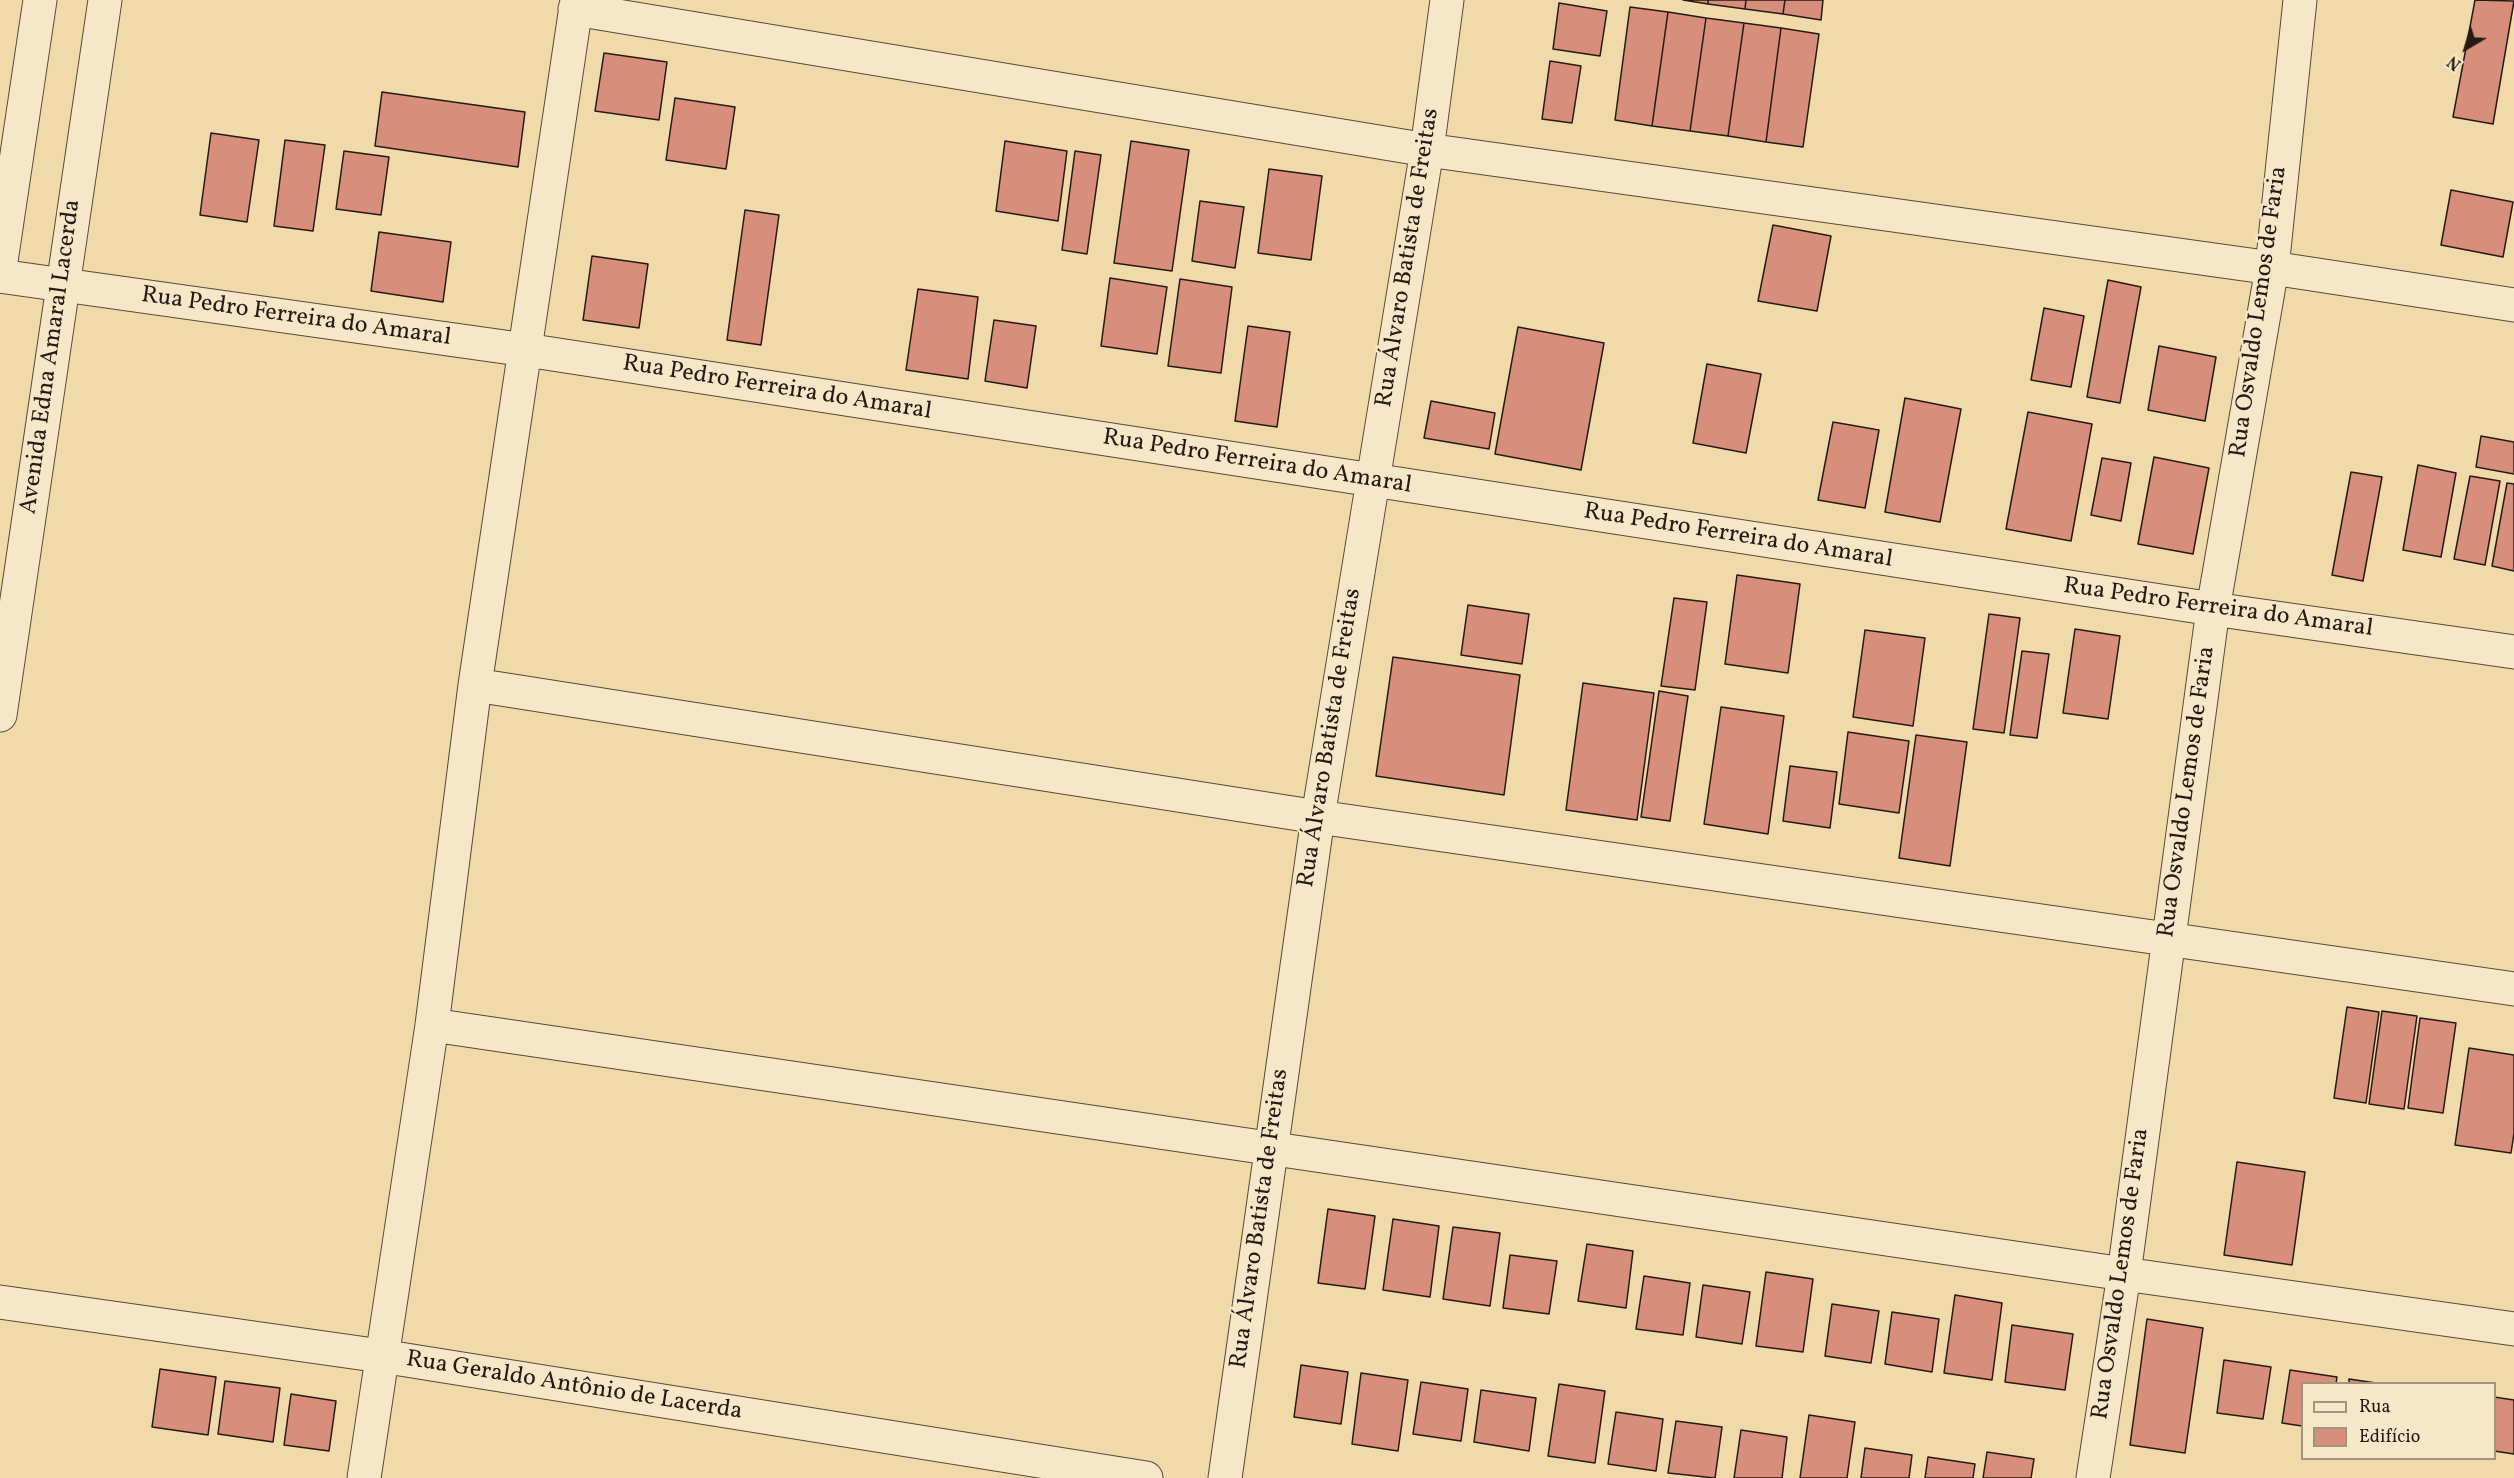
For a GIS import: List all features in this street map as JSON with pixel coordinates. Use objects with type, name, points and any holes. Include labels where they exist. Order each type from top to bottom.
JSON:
[{"type":"street","points":[[0,268],[40,0]]},
{"type":"street","name":"Avenida Edna Amaral Lacerda","points":[[0,715],[105,0]]},
{"type":"street","name":"Rua Álvaro Batista de Freitas","points":[[1225,1478],[1318,817],[1427,150],[1448,0]]},
{"type":"street","name":"Rua Osvaldo Lemos de Faria","points":[[2093,1478],[2124,1274],[2213,609],[2272,268],[2300,0]]},
{"type":"street","points":[[364,1478],[432,1025],[476,685],[576,4],[1427,150],[2272,268],[2514,305]]},
{"type":"street","name":"Rua Pedro Ferreira do Amaral","points":[[0,276],[526,350],[2213,609],[2514,652]]},
{"type":"street","points":[[476,685],[1318,817],[2514,989]]},
{"type":"street","points":[[432,1025],[2124,1274],[2514,1329]]},
{"type":"street","name":"Rua Geraldo Antônio de Lacerda","points":[[0,1302],[381,1356],[1146,1478]]},
{"type":"building","points":[[1683,0],[1708,0],[1708,4]]},
{"type":"building","points":[[1708,0],[1746,0],[1745,9],[1708,4]]},
{"type":"building","points":[[1746,0],[1785,0],[1783,14],[1745,9]]},
{"type":"building","points":[[1785,0],[1823,0],[1821,20],[1783,14]]},
{"type":"building","points":[[2475,0],[2514,1],[2493,124],[2453,117]]},
{"type":"building","points":[[1559,3],[1607,11],[1600,56],[1553,49]]},
{"type":"building","points":[[1630,7],[1668,12],[1652,126],[1615,120]]},
{"type":"building","points":[[1668,12],[1706,18],[1690,131],[1652,126]]},
{"type":"building","points":[[1706,18],[1744,23],[1728,136],[1690,131]]},
{"type":"building","points":[[1744,23],[1781,28],[1766,142],[1728,136]]},
{"type":"building","points":[[1781,28],[1819,34],[1803,147],[1766,142]]},
{"type":"building","points":[[604,53],[667,62],[659,120],[595,111]]},
{"type":"building","points":[[1550,61],[1581,66],[1572,123],[1542,119]]},
{"type":"building","points":[[382,92],[525,112],[518,167],[375,146]]},
{"type":"building","points":[[675,98],[735,107],[726,169],[666,160]]},
{"type":"building","points":[[211,133],[259,140],[247,222],[200,215]]},
{"type":"building","points":[[285,140],[325,145],[313,231],[274,226]]},
{"type":"building","points":[[1005,141],[1067,151],[1058,221],[996,211]]},
{"type":"building","points":[[1131,141],[1189,150],[1172,271],[1114,263]]},
{"type":"building","points":[[344,151],[389,157],[381,215],[336,209]]},
{"type":"building","points":[[1075,151],[1101,155],[1087,254],[1062,250]]},
{"type":"building","points":[[1269,169],[1322,176],[1311,260],[1258,253]]},
{"type":"building","points":[[2451,190],[2513,202],[2503,257],[2441,245]]},
{"type":"building","points":[[1200,201],[1244,207],[1235,268],[1192,261]]},
{"type":"building","points":[[745,210],[779,215],[761,345],[727,340]]},
{"type":"building","points":[[1773,225],[1831,236],[1817,311],[1758,301]]},
{"type":"building","points":[[379,232],[451,242],[443,302],[371,291]]},
{"type":"building","points":[[592,256],[648,264],[639,328],[583,320]]},
{"type":"building","points":[[1110,278],[1167,287],[1157,354],[1101,346]]},
{"type":"building","points":[[1180,279],[1232,287],[1221,373],[1168,366]]},
{"type":"building","points":[[2108,280],[2141,287],[2120,403],[2087,397]]},
{"type":"building","points":[[918,289],[978,297],[968,379],[906,370]]},
{"type":"building","points":[[2044,308],[2084,316],[2071,387],[2031,380]]},
{"type":"building","points":[[994,320],[1036,326],[1027,388],[985,381]]},
{"type":"building","points":[[1248,326],[1290,332],[1277,427],[1235,421]]},
{"type":"building","points":[[1518,327],[1604,343],[1581,470],[1495,454]]},
{"type":"building","points":[[2159,346],[2216,357],[2205,421],[2148,410]]},
{"type":"building","points":[[1707,364],[1761,374],[1746,453],[1693,443]]},
{"type":"building","points":[[1905,398],[1961,409],[1940,522],[1885,512]]},
{"type":"building","points":[[1431,401],[1495,413],[1489,449],[1424,438]]},
{"type":"building","points":[[2028,412],[2092,424],[2071,541],[2006,529]]},
{"type":"building","points":[[1833,422],[1879,430],[1865,508],[1818,500]]},
{"type":"building","points":[[2481,436],[2514,442],[2514,474],[2476,467]]},
{"type":"building","points":[[2154,457],[2209,468],[2193,554],[2138,544]]},
{"type":"building","points":[[2102,458],[2131,463],[2121,521],[2091,515]]},
{"type":"building","points":[[2418,465],[2456,473],[2441,557],[2403,550]]},
{"type":"building","points":[[2351,472],[2382,477],[2363,581],[2332,575]]},
{"type":"building","points":[[2470,476],[2500,481],[2485,565],[2454,559]]},
{"type":"building","points":[[2507,483],[2514,484],[2514,571],[2492,566]]},
{"type":"building","points":[[1737,575],[1800,584],[1788,673],[1725,664]]},
{"type":"building","points":[[1674,598],[1707,602],[1695,690],[1661,686]]},
{"type":"building","points":[[1468,605],[1529,614],[1522,664],[1461,655]]},
{"type":"building","points":[[1989,614],[2020,618],[2004,733],[1973,729]]},
{"type":"building","points":[[2075,629],[2120,636],[2108,719],[2063,713]]},
{"type":"building","points":[[1865,630],[1925,638],[1913,726],[1853,717]]},
{"type":"building","points":[[2022,651],[2049,654],[2037,738],[2010,735]]},
{"type":"building","points":[[1393,657],[1520,675],[1504,795],[1376,776]]},
{"type":"building","points":[[1583,683],[1654,693],[1637,820],[1566,810]]},
{"type":"building","points":[[1659,691],[1688,696],[1670,821],[1641,817]]},
{"type":"building","points":[[1721,707],[1784,716],[1768,834],[1704,824]]},
{"type":"building","points":[[1848,732],[1909,741],[1899,813],[1839,804]]},
{"type":"building","points":[[1916,735],[1967,742],[1950,866],[1899,858]]},
{"type":"building","points":[[1790,766],[1837,772],[1830,828],[1783,821]]},
{"type":"building","points":[[2347,1007],[2379,1012],[2366,1103],[2334,1098]]},
{"type":"building","points":[[2382,1011],[2417,1016],[2404,1109],[2369,1104]]},
{"type":"building","points":[[2420,1018],[2456,1023],[2443,1113],[2408,1108]]},
{"type":"building","points":[[2469,1048],[2514,1055],[2514,1133],[2511,1153],[2455,1145]]},
{"type":"building","points":[[2237,1162],[2305,1172],[2292,1265],[2224,1255]]},
{"type":"building","points":[[1328,1209],[1375,1216],[1365,1289],[1318,1283]]},
{"type":"building","points":[[1393,1219],[1439,1226],[1430,1297],[1383,1290]]},
{"type":"building","points":[[1453,1227],[1500,1233],[1490,1306],[1443,1299]]},
{"type":"building","points":[[1587,1244],[1633,1251],[1626,1308],[1578,1301]]},
{"type":"building","points":[[1510,1255],[1557,1261],[1549,1314],[1503,1308]]},
{"type":"building","points":[[1766,1272],[1813,1279],[1803,1352],[1756,1346]]},
{"type":"building","points":[[1644,1276],[1690,1283],[1683,1335],[1636,1329]]},
{"type":"building","points":[[1703,1285],[1750,1292],[1742,1344],[1696,1337]]},
{"type":"building","points":[[1955,1295],[2002,1303],[1992,1380],[1944,1373]]},
{"type":"building","points":[[1832,1304],[1879,1311],[1871,1363],[1825,1356]]},
{"type":"building","points":[[1892,1312],[1939,1319],[1932,1372],[1885,1364]]},
{"type":"building","points":[[2147,1319],[2203,1328],[2185,1453],[2130,1445]]},
{"type":"building","points":[[2012,1325],[2073,1334],[2065,1390],[2005,1382]]},
{"type":"building","points":[[2224,1360],[2271,1367],[2263,1419],[2217,1413]]},
{"type":"building","points":[[1301,1365],[1348,1372],[1341,1424],[1294,1417]]},
{"type":"building","points":[[160,1369],[216,1377],[208,1435],[152,1427]]},
{"type":"building","points":[[2290,1370],[2337,1377],[2336,1382],[2301,1382],[2301,1426],[2282,1423]]},
{"type":"building","points":[[1361,1373],[1408,1380],[1398,1451],[1352,1444]]},
{"type":"building","points":[[2349,1379],[2369,1382],[2349,1382]]},
{"type":"building","points":[[225,1381],[280,1388],[273,1442],[218,1434]]},
{"type":"building","points":[[1421,1382],[1468,1389],[1461,1441],[1413,1434]]},
{"type":"building","points":[[1559,1384],[1605,1391],[1595,1463],[1548,1456]]},
{"type":"building","points":[[1481,1390],[1536,1398],[1529,1451],[1474,1442]]},
{"type":"building","points":[[291,1394],[336,1401],[329,1451],[284,1445]]},
{"type":"building","points":[[2496,1397],[2514,1400],[2514,1454],[2496,1451]]},
{"type":"building","points":[[1616,1412],[1663,1419],[1656,1471],[1608,1464]]},
{"type":"building","points":[[1809,1415],[1855,1422],[1847,1478],[1800,1478]]},
{"type":"building","points":[[1676,1421],[1722,1427],[1715,1478],[1668,1473]]},
{"type":"building","points":[[1741,1430],[1787,1437],[1782,1478],[1734,1478]]},
{"type":"building","points":[[1865,1448],[1912,1455],[1909,1478],[1861,1478]]},
{"type":"building","points":[[1987,1452],[2034,1459],[2031,1478],[1983,1478]]},
{"type":"building","points":[[1928,1457],[1975,1464],[1973,1478],[1925,1478]]}]
